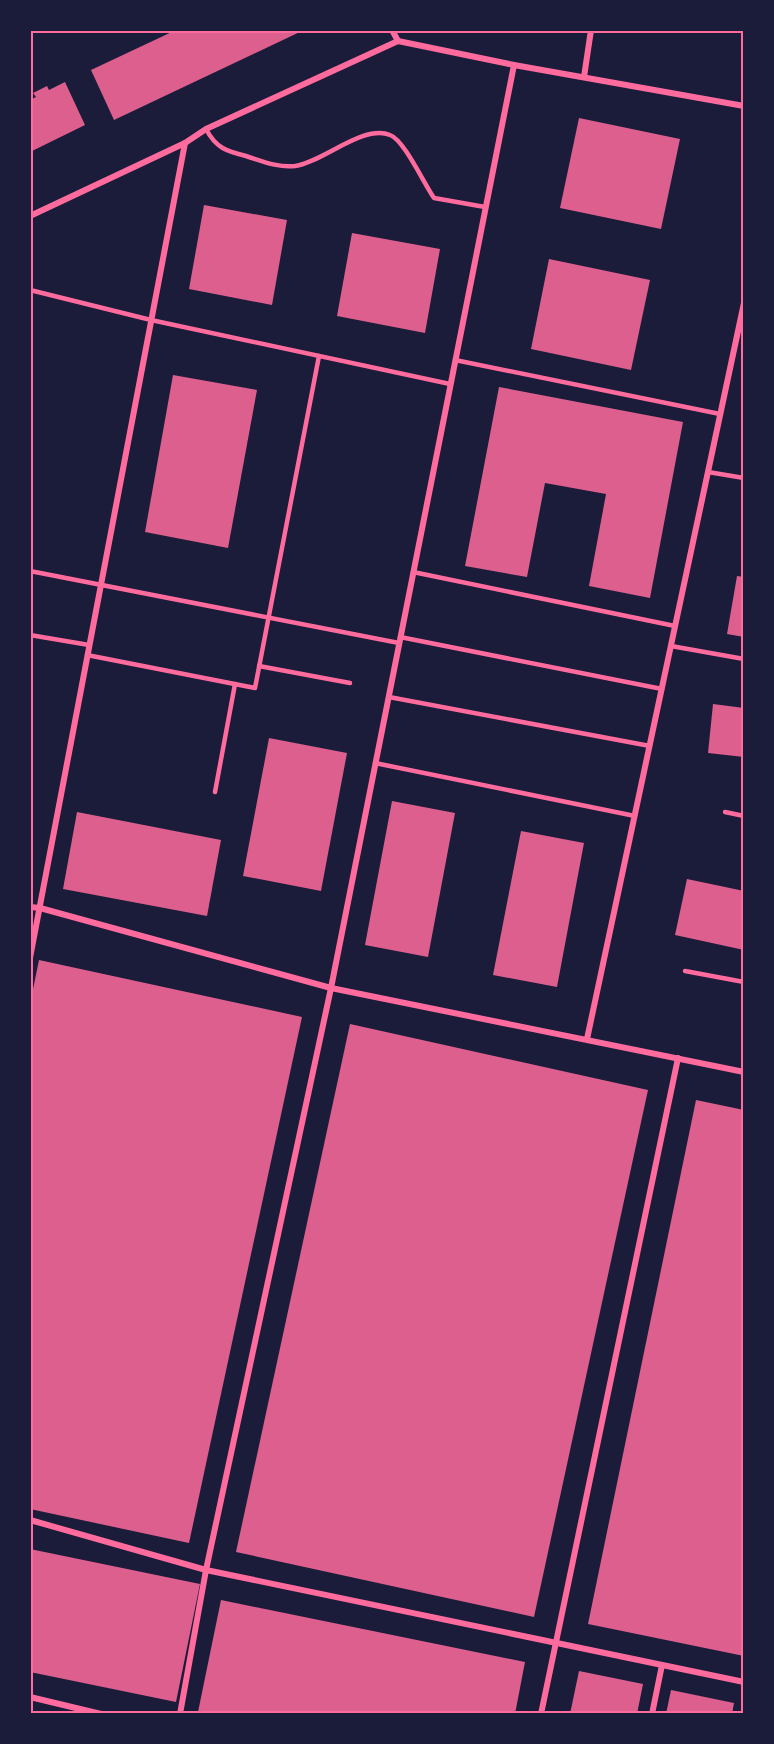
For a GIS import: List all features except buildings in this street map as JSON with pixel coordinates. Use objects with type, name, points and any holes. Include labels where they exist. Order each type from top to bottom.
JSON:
[{"type":"street","points":[[392,30],[398,41]]},
{"type":"street","points":[[584,77],[591,30]]},
{"type":"street","points":[[30,216],[184,143],[206,129],[398,41],[514,65],[744,106]]},
{"type":"street","points":[[180,1714],[206,1570],[331,988],[514,65]]},
{"type":"street","points":[[30,958],[184,143]]},
{"type":"street","points":[[587,1039],[744,303]]},
{"type":"street","points":[[30,907],[331,988],[744,1072]]},
{"type":"street","points":[[542,1714],[678,1058]]},
{"type":"street","points":[[30,1520],[206,1570],[744,1682]]},
{"type":"street","points":[[652,1714],[662,1665]]},
{"type":"street","points":[[30,1697],[101,1714]]},
{"type":"lane","points":[[206,129],[213,143],[231,152],[280,166],[295,166],[309,162],[370,134],[389,134],[399,140],[406,149],[434,198],[485,207]]},
{"type":"lane","points":[[30,290],[151,320],[450,384]]},
{"type":"lane","points":[[87,655],[255,688],[319,356]]},
{"type":"lane","points":[[455,360],[720,414]]},
{"type":"lane","points":[[708,471],[744,478]]},
{"type":"lane","points":[[30,571],[269,618],[662,689]]},
{"type":"lane","points":[[413,572],[675,626]]},
{"type":"lane","points":[[30,634],[89,645]]},
{"type":"lane","points":[[671,646],[744,659]]},
{"type":"lane","points":[[259,666],[350,684]]},
{"type":"lane","points":[[215,792],[236,684]]},
{"type":"lane","points":[[389,697],[650,746]]},
{"type":"lane","points":[[375,763],[635,816]]},
{"type":"lane","points":[[724,812],[744,816]]},
{"type":"lane","points":[[685,971],[744,982]]}]
